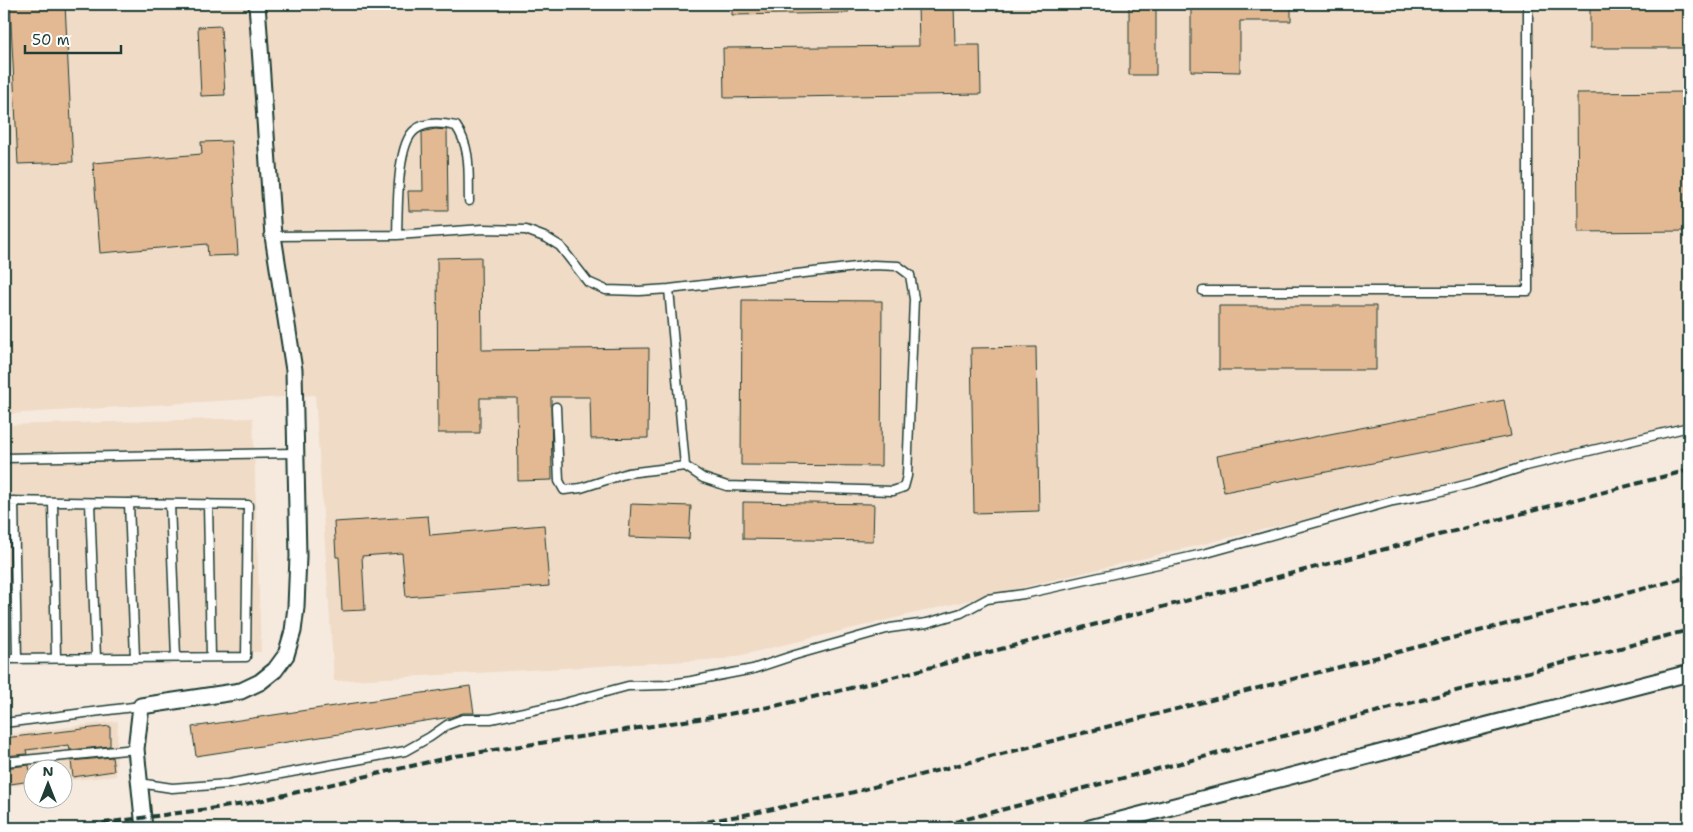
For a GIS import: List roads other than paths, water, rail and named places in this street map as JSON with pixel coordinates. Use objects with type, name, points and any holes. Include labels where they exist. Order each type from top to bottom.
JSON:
[{"type":"street","points":[[144,828],[136,749],[141,706],[241,691],[260,682],[275,670],[286,655],[293,631],[298,556],[294,370],[273,236],[257,4]]},
{"type":"street","points":[[1090,828],[1689,673]]},
{"type":"lane","points":[[1202,291],[1528,291],[1528,4]]},
{"type":"lane","points":[[397,236],[403,154],[408,138],[415,130],[425,124],[444,123],[456,126],[463,137],[468,154],[469,201]]},
{"type":"lane","points":[[273,236],[397,236],[483,229],[526,230],[547,238],[560,246],[588,282],[606,290],[639,291],[669,289],[872,266],[898,266],[910,275],[914,299],[907,476],[904,487],[892,491],[727,486],[703,478],[685,466],[628,473],[581,488],[564,490],[559,480],[556,407]]},
{"type":"lane","points":[[669,289],[685,466]]},
{"type":"lane","points":[[139,783],[172,788],[228,784],[405,752],[447,725],[463,719],[491,719],[628,686],[665,685],[753,669],[890,628],[927,622],[961,613],[988,598],[1034,592],[1203,554],[1393,501],[1438,492],[1536,464],[1689,427]]},
{"type":"lane","points":[[4,458],[296,453]]},
{"type":"lane","points":[[4,501],[248,505],[246,657],[4,659]]},
{"type":"lane","points":[[14,502],[17,659]]},
{"type":"lane","points":[[53,502],[56,658]]},
{"type":"lane","points":[[90,503],[96,658]]},
{"type":"lane","points":[[129,503],[135,658]]},
{"type":"lane","points":[[170,504],[176,657]]},
{"type":"lane","points":[[208,504],[211,657]]},
{"type":"lane","points":[[4,723],[141,706]]},
{"type":"lane","points":[[4,762],[136,749]]},
{"type":"railway","points":[[67,828],[245,804],[455,756],[775,706],[847,689],[1689,470]]},
{"type":"railway","points":[[672,828],[850,793],[1689,577]]},
{"type":"railway","points":[[932,828],[1689,630]]}]
